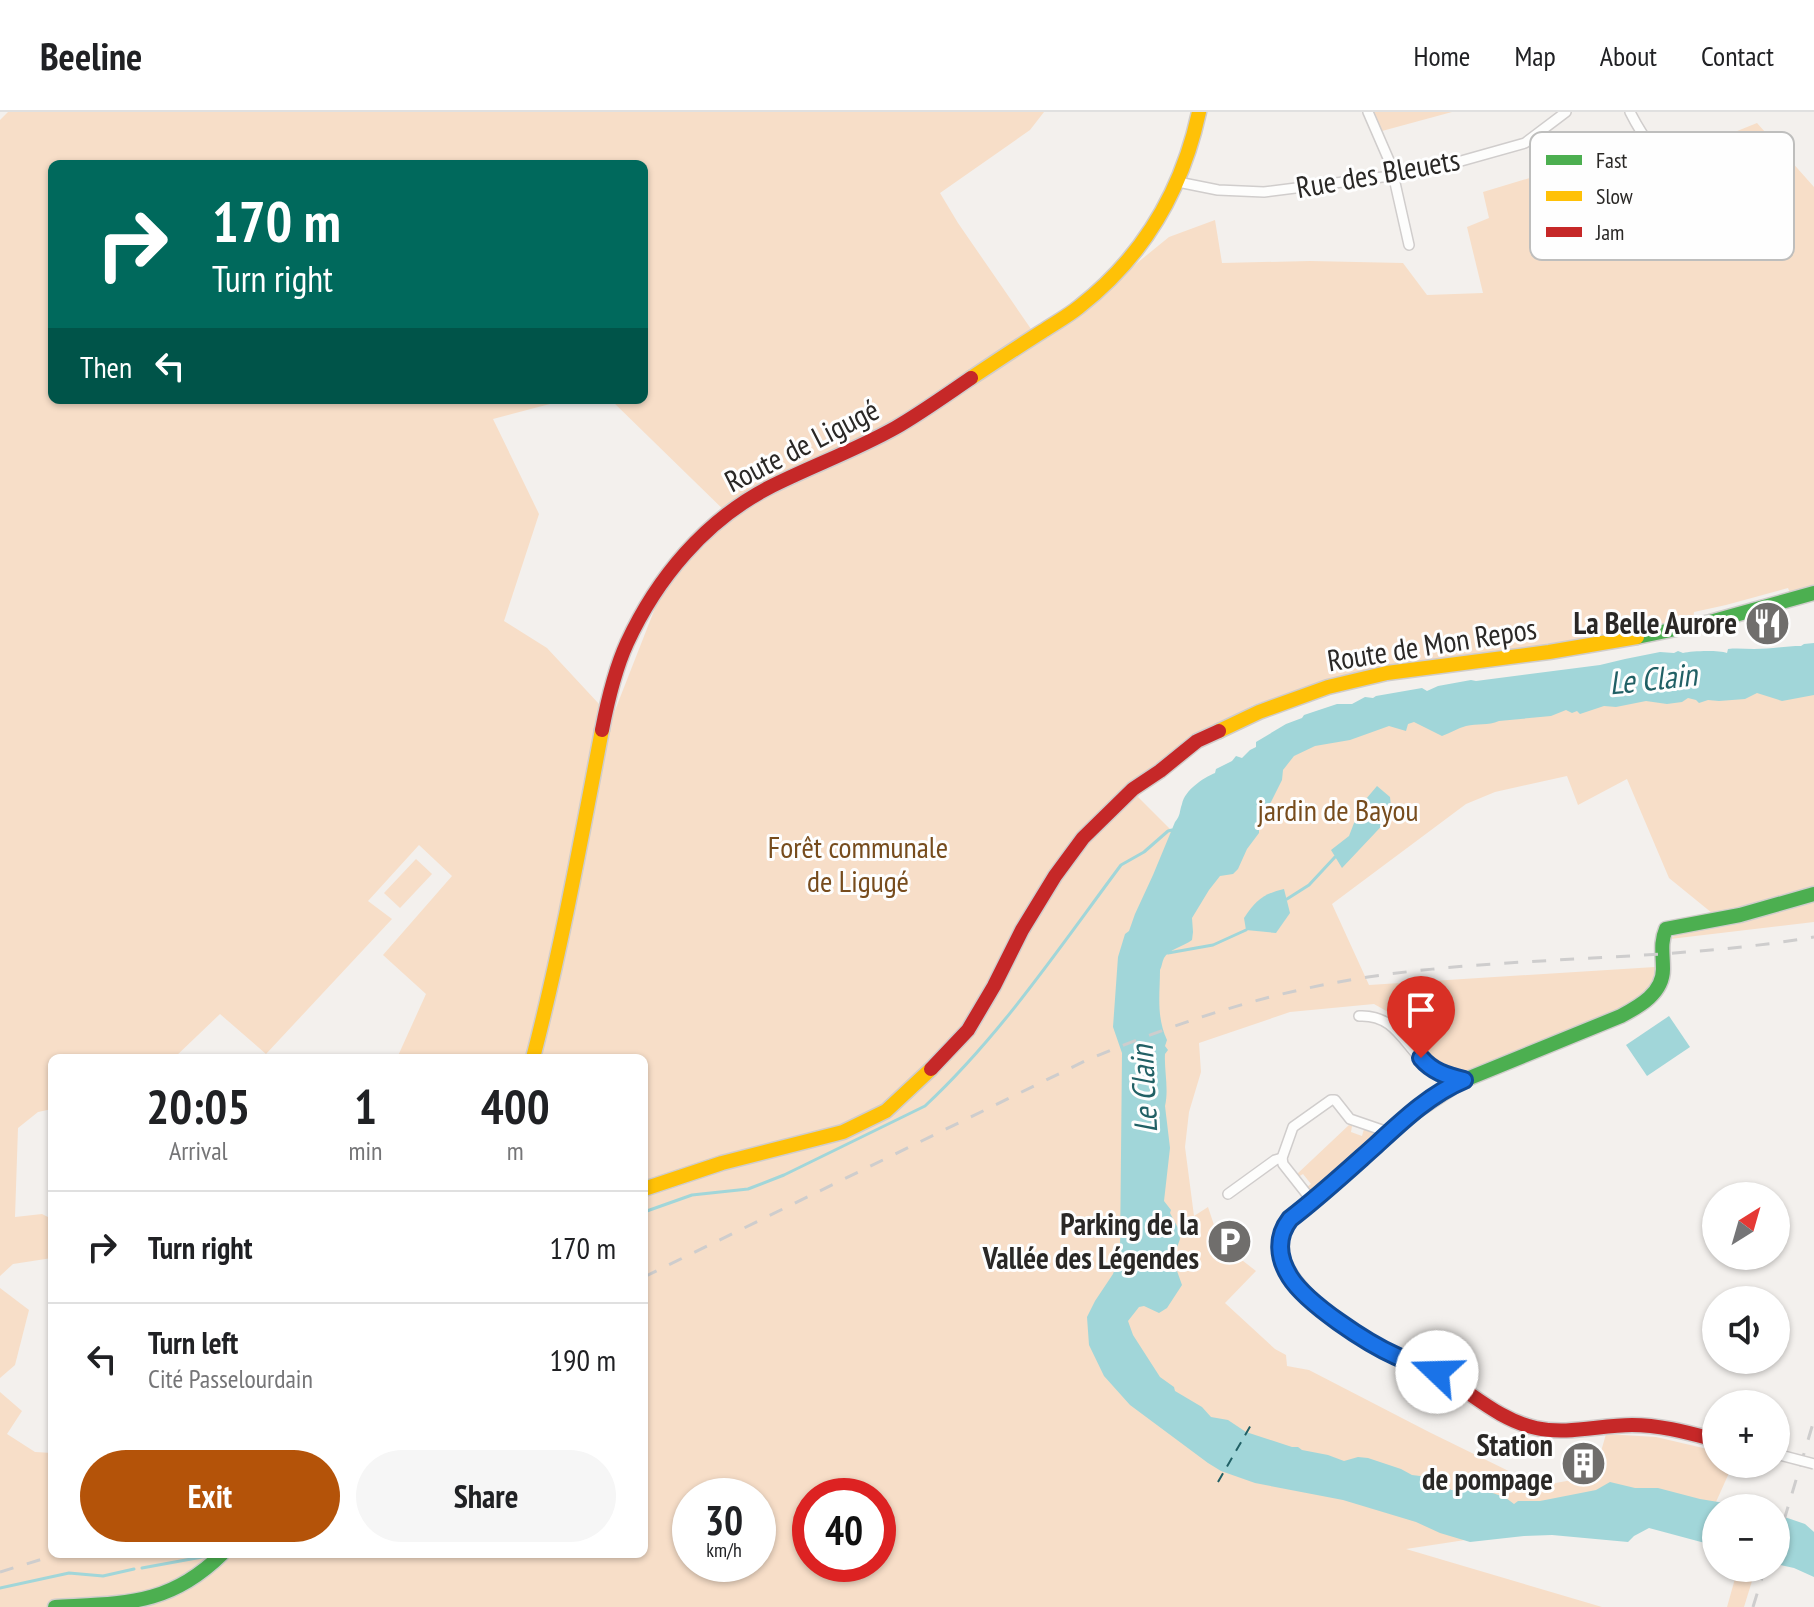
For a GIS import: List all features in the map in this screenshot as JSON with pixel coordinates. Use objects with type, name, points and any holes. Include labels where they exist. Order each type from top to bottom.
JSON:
[{"type":"street","name":"Route de Ligugé","points":[[534,1054],[576,867],[606,710],[626,645],[648,603],[677,563],[726,514],[767,489],[895,428],[1079,307],[1137,250],[1161,215],[1178,182],[1199,112]]},
{"type":"street","points":[[1368,112],[1393,175],[1409,245]]},
{"type":"street","name":"Rue des Bleuets","points":[[1540,132],[1566,112]]},
{"type":"street","points":[[1630,112],[1642,132]]},
{"type":"street","name":"Rue des Bleuets","points":[[1178,182],[1218,190],[1264,192],[1422,172],[1530,140]]},
{"type":"street","name":"Route de Mon Repos","points":[[648,1188],[709,1166],[843,1132],[886,1111],[920,1081],[968,1030],[1037,903],[1083,838],[1133,789],[1197,741],[1292,699],[1328,687],[1387,673],[1583,647],[1753,612],[1814,593]]},
{"type":"street","points":[[1702,1436],[1633,1425],[1562,1431],[1527,1426],[1499,1413],[1437,1372],[1397,1357],[1360,1336],[1305,1294],[1290,1277],[1280,1251],[1280,1240],[1290,1219],[1430,1100],[1464,1080],[1641,1005],[1662,984],[1662,935],[1666,929],[1758,913],[1814,894]]},
{"type":"street","points":[[1359,1016],[1371,1015],[1386,1021],[1429,1067],[1464,1080]]},
{"type":"street","points":[[1313,1202],[1283,1164],[1282,1158],[1293,1127],[1335,1100],[1350,1119],[1382,1130],[1387,1135]]},
{"type":"street","points":[[1228,1194],[1282,1158]]},
{"type":"street","points":[[1790,1458],[1814,1464]]},
{"type":"street","points":[[55,1607],[137,1605],[159,1600],[179,1593],[197,1581],[219,1558]]},
{"type":"green space","name":"Forêt communale de Ligugé","points":[[8,112],[1044,112],[1030,130],[940,193],[1040,342],[1169,237],[1215,220],[1222,263],[1403,263],[1427,295],[1483,293],[1467,227],[1489,218],[1483,192],[1530,178],[1530,260],[1794,260],[1794,165],[1814,187],[1814,587],[1791,595],[1788,588],[1694,612],[1693,621],[1317,685],[1253,705],[1190,741],[1159,767],[1138,797],[1179,838],[1225,780],[1340,728],[1814,671],[1814,890],[1754,909],[1712,913],[1669,878],[1627,779],[1578,805],[1567,776],[1495,792],[1466,804],[1332,904],[1369,985],[1655,967],[1651,986],[1629,1009],[1473,1070],[1459,1072],[1435,1062],[1397,1017],[1374,1004],[1290,1012],[1199,1043],[1201,1072],[1189,1112],[1185,1147],[1194,1216],[1208,1207],[1220,1243],[1256,1271],[1225,1303],[1275,1349],[1286,1355],[1287,1366],[1309,1370],[1539,1486],[1594,1476],[1606,1434],[1656,1437],[1702,1448],[1702,1478],[1727,1478],[1720,1494],[1702,1494],[1702,1504],[1406,1549],[1602,1607],[0,1607],[0,1392],[22,1411],[7,1434],[35,1452],[48,1453],[48,1558],[648,1558],[648,1054],[399,1054],[426,994],[383,955],[452,876],[419,845],[368,901],[392,919],[266,1054],[220,1014],[178,1054],[48,1054],[48,1110],[38,1112],[18,1128],[15,1217],[42,1214],[48,1217],[48,1259],[13,1264],[0,1276],[0,120]],"holes":[[[48,160],[648,160],[648,404],[615,404],[732,518],[691,559],[659,598],[612,718],[547,648],[504,621],[539,514],[493,419],[550,404],[48,404]]]},
{"type":"green space","points":[[1373,112],[1452,112],[1382,131]]},
{"type":"green space","name":"Forêt communale de Ligugé","points":[[1757,123],[1765,132],[1735,132]]},
{"type":"green space","points":[[416,859],[432,874],[400,908],[384,893]]},
{"type":"green space","points":[[1814,899],[1814,922],[1670,939],[1678,933]]},
{"type":"green space","points":[[1349,1125],[1352,1126],[1351,1132],[1362,1136],[1364,1129],[1378,1135],[1316,1193],[1311,1192],[1307,1187],[1311,1184],[1303,1174],[1296,1175]]},
{"type":"green space","points":[[0,1288],[29,1310],[15,1365],[0,1378]]},
{"type":"green space","points":[[1734,1582],[1752,1582],[1744,1607],[1727,1607]]},
{"type":"water","name":"Le Clain","points":[[1814,643],[1814,695],[1782,701],[1757,693],[1745,699],[1699,703],[1688,698],[1667,704],[1646,701],[1616,707],[1604,706],[1580,714],[1566,710],[1551,716],[1470,725],[1442,736],[1414,722],[1408,724],[1406,731],[1389,726],[1350,740],[1315,746],[1294,756],[1283,770],[1282,780],[1271,802],[1261,814],[1259,833],[1238,869],[1233,874],[1220,876],[1209,890],[1192,918],[1192,940],[1166,955],[1160,970],[1160,1014],[1168,1050],[1165,1054],[1165,1106],[1170,1148],[1164,1201],[1179,1230],[1180,1239],[1175,1253],[1182,1285],[1167,1308],[1159,1313],[1139,1307],[1128,1321],[1133,1335],[1160,1377],[1211,1417],[1228,1420],[1246,1432],[1344,1461],[1368,1458],[1451,1490],[1492,1493],[1514,1504],[1596,1490],[1610,1482],[1635,1488],[1658,1488],[1702,1499],[1702,1542],[1649,1528],[1628,1542],[1552,1535],[1470,1542],[1343,1500],[1255,1483],[1221,1471],[1130,1405],[1104,1376],[1089,1345],[1087,1317],[1113,1274],[1120,1255],[1122,1053],[1113,1027],[1118,957],[1125,934],[1191,789],[1236,756],[1242,758],[1256,747],[1256,742],[1286,724],[1304,715],[1337,704],[1352,704],[1365,697],[1422,688],[1427,691],[1471,680],[1600,665],[1660,652],[1727,653],[1728,649],[1765,649]]},
{"type":"water","points":[[1377,786],[1390,797],[1392,815],[1342,868],[1331,850],[1349,836],[1361,805]]},
{"type":"water","points":[[1284,889],[1290,913],[1276,933],[1246,930],[1244,918],[1252,907],[1265,896]]},
{"type":"water","points":[[1669,1016],[1690,1047],[1647,1076],[1626,1045]]},
{"type":"water","points":[[1790,1519],[1805,1524],[1814,1532],[1814,1577],[1790,1567]]},
{"type":"waterway","points":[[648,1211],[692,1195],[748,1189],[784,1175],[925,1106],[1004,1020],[1121,865],[1172,830]]},
{"type":"waterway","points":[[1287,899],[1309,885],[1335,857]]},
{"type":"waterway","points":[[1168,953],[1213,945],[1246,930]]},
{"type":"waterway","points":[[142,1568],[197,1558]]},
{"type":"waterway","points":[[0,1588],[69,1573],[103,1576],[134,1569]]},
{"type":"ferry route","points":[[1218,1482],[1251,1425]]},
{"type":"railway","points":[[648,1275],[1085,1061],[1224,1010],[1331,983],[1424,970],[1703,951],[1814,937]]},
{"type":"railway","points":[[1790,1500],[1814,1420]]},
{"type":"railway","points":[[0,1572],[48,1557]]},
{"type":"railway","points":[[1753,1607],[1761,1582]]},
{"type":"traffic: fast","points":[[1637,637],[1710,622],[1814,593]]},
{"type":"traffic: fast","points":[[1363,1155],[1412,1114],[1462,1081],[1621,1016],[1643,1003],[1655,992],[1662,978],[1662,944],[1666,929],[1740,915],[1814,894]]},
{"type":"traffic: fast","points":[[55,1607],[125,1602],[164,1593],[183,1584],[217,1558]]},
{"type":"traffic: slow","points":[[971,378],[1075,310],[1122,267],[1141,244],[1170,195],[1192,141],[1199,112]]},
{"type":"traffic: slow","points":[[1219,731],[1259,712],[1328,687],[1387,673],[1637,637]]},
{"type":"traffic: slow","points":[[534,1054],[562,936],[602,730]]},
{"type":"traffic: slow","points":[[648,1188],[722,1163],[843,1132],[886,1111],[931,1069]]},
{"type":"traffic: jam","points":[[602,730],[619,663],[639,619],[668,574],[704,534],[745,501],[895,428],[971,378]]},
{"type":"traffic: jam","points":[[931,1069],[968,1030],[1022,930],[1083,838],[1133,789],[1197,741],[1219,731]]},
{"type":"traffic: jam","points":[[1363,1155],[1295,1214],[1282,1236],[1282,1253],[1288,1270],[1300,1287],[1334,1319],[1370,1343],[1441,1375],[1498,1412],[1523,1424],[1548,1430],[1643,1425],[1702,1437]]},
{"type":"place","name":"La Belle Aurore","points":[[1768,624]]},
{"type":"place","name":"Parking de la Vallée des Légendes","points":[[1230,1242]]},
{"type":"place","name":"Station de pompage","points":[[1584,1463]]},
{"type":"route","points":[[1421,1058],[1429,1067],[1464,1080],[1430,1100],[1401,1123],[1290,1219],[1280,1240],[1280,1251],[1290,1277],[1339,1322],[1397,1357],[1437,1372]]},
{"type":"park label","name":"jardin de Bayou","points":[[1338,811]]}]
